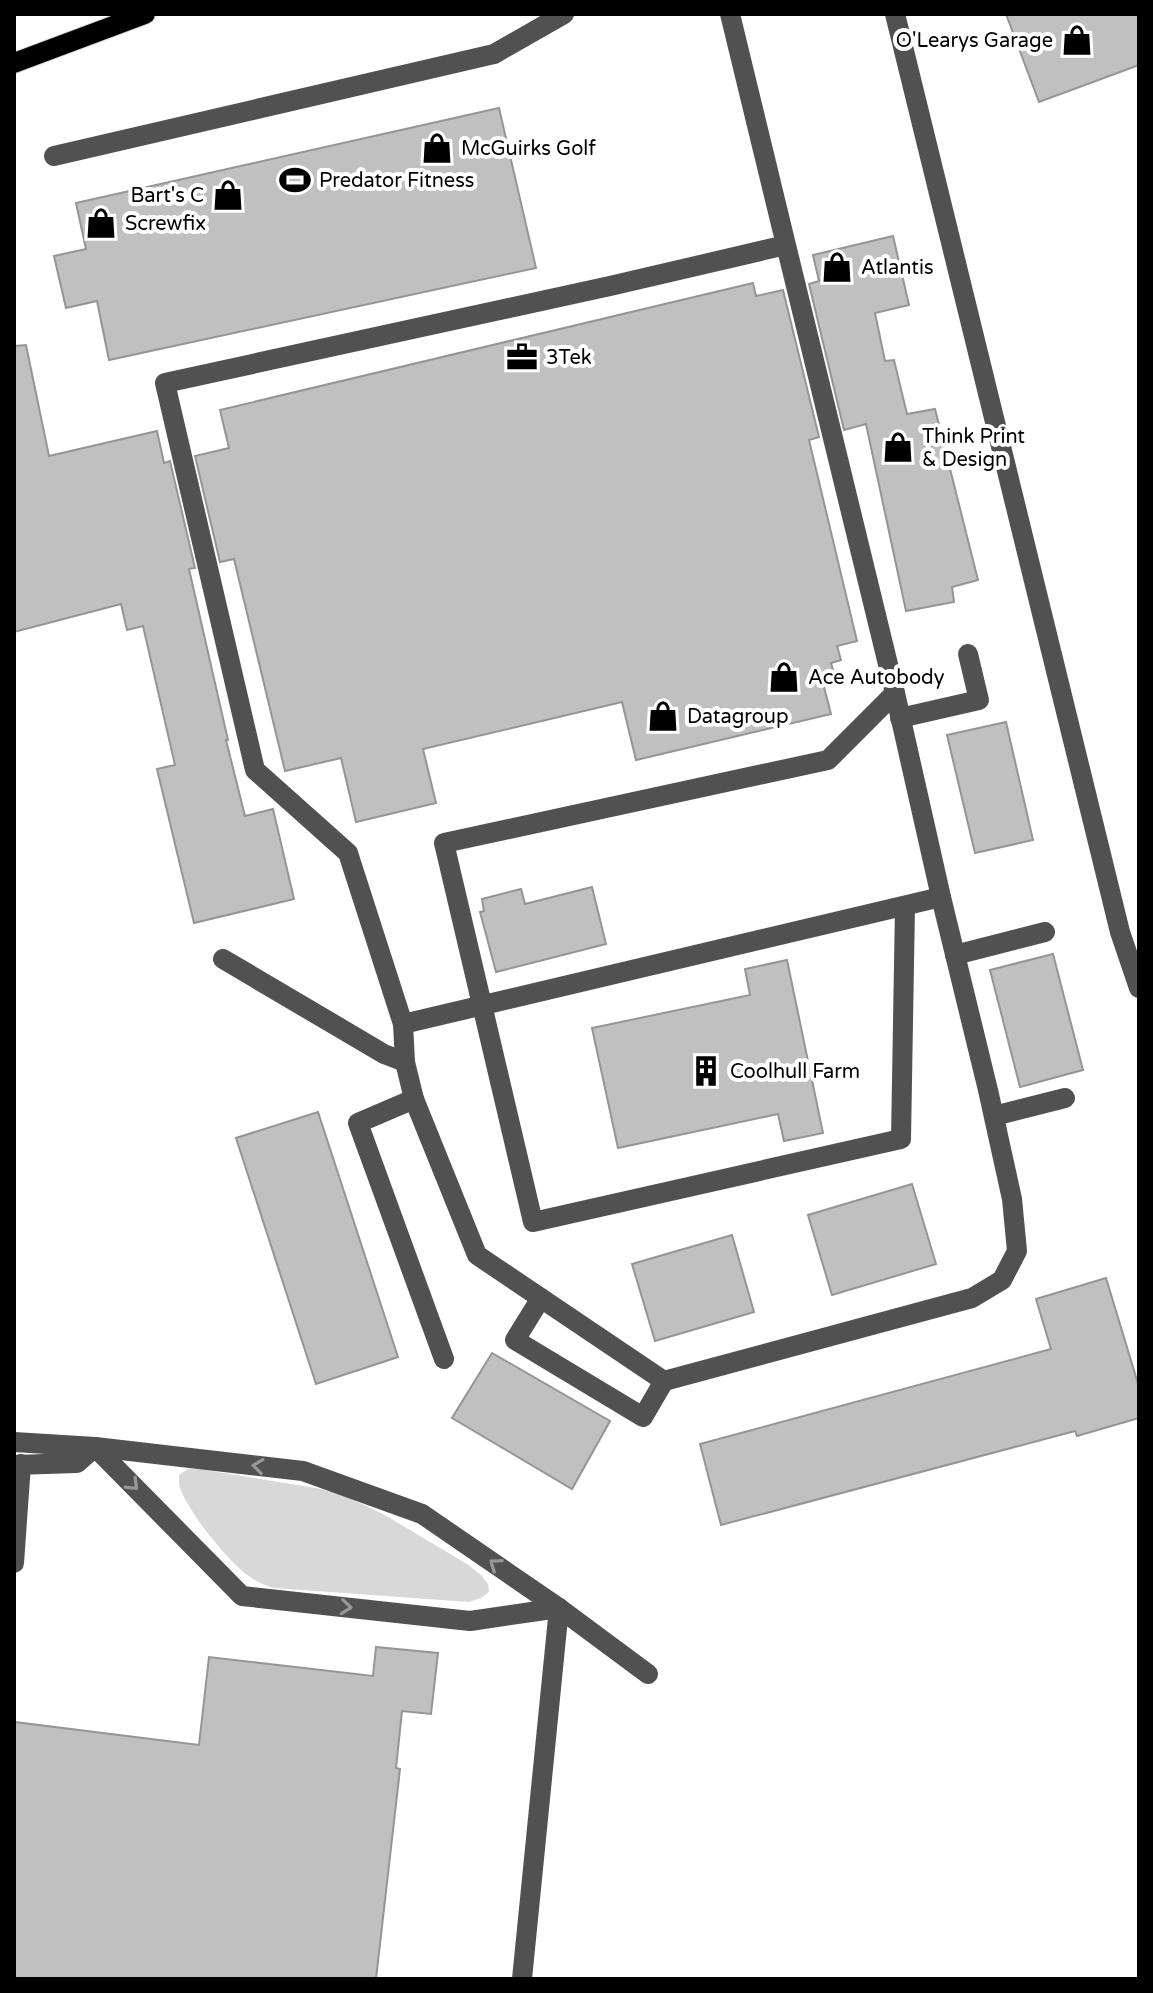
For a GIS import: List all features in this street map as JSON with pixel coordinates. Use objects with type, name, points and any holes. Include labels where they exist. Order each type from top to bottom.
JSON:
[{"type":"main road","points":[[14,63],[145,14]]},
{"type":"lane","points":[[54,156],[494,54],[564,14]]},
{"type":"lane","points":[[541,1298],[515,1340],[643,1417],[664,1381],[972,1298],[1002,1280],[1017,1251],[1012,1199],[994,1116],[730,14]]},
{"type":"lane","points":[[895,14],[1120,932],[1139,988]]},
{"type":"lane","points":[[664,1381],[477,1255],[414,1099],[405,1062],[403,1024],[348,853],[255,770],[165,383],[786,245]]},
{"type":"lane","points":[[900,718],[979,700],[968,654]]},
{"type":"lane","points":[[895,693],[828,760],[444,843],[533,1222],[901,1139],[905,906]]},
{"type":"lane","points":[[403,1024],[941,897]]},
{"type":"lane","points":[[955,955],[1045,932]]},
{"type":"lane","points":[[223,959],[384,1054],[405,1062]]},
{"type":"lane","points":[[994,1116],[1065,1098]]},
{"type":"lane","points":[[414,1099],[358,1123],[444,1359]]},
{"type":"lane","points":[[14,1442],[95,1447],[303,1471],[422,1514],[559,1608],[648,1674]]},
{"type":"lane","points":[[14,1563],[18,1464],[77,1463],[95,1447]]},
{"type":"lane","points":[[95,1447],[242,1596],[470,1621],[559,1608]]},
{"type":"lane","points":[[522,1979],[559,1608]]},
{"type":"shaded area","points":[[188,1469],[316,1488],[343,1495],[383,1514],[467,1564],[481,1575],[488,1584],[489,1592],[469,1602],[274,1588],[263,1584],[246,1574],[228,1557],[191,1509],[179,1483],[179,1475]]},
{"type":"building","name":"O'Learys Garage","points":[[1006,14],[1139,14],[1139,65],[1039,102]]},
{"type":"building","points":[[499,108],[536,268],[109,360],[97,301],[66,308],[54,256],[86,249],[76,203]]},
{"type":"building","points":[[893,236],[909,305],[875,313],[885,361],[894,360],[907,414],[935,409],[978,580],[952,587],[954,602],[906,611],[866,424],[844,430],[809,284],[819,281],[813,255]]},
{"type":"building","points":[[753,283],[756,296],[783,290],[819,437],[809,440],[857,641],[837,646],[841,660],[831,663],[836,680],[823,683],[831,714],[636,760],[622,702],[423,749],[436,803],[356,822],[341,758],[285,771],[234,559],[220,562],[195,456],[229,448],[220,410]]},
{"type":"building","points":[[26,345],[49,456],[157,431],[164,463],[170,461],[195,568],[189,569],[245,816],[273,809],[294,899],[194,923],[157,769],[175,765],[143,626],[127,630],[121,604],[14,632],[14,346]]},
{"type":"building","points":[[1006,722],[1033,840],[975,853],[947,735]]},
{"type":"building","points":[[592,887],[606,944],[496,972],[480,912],[484,911],[482,899],[521,889],[525,904]]},
{"type":"building","points":[[1053,954],[1083,1070],[1020,1087],[990,970]]},
{"type":"building","name":"Coolhull Farm","points":[[787,960],[823,1133],[784,1141],[778,1114],[618,1148],[592,1028],[750,995],[745,969]]},
{"type":"building","points":[[318,1112],[398,1357],[316,1384],[236,1138]]},
{"type":"building","points":[[912,1184],[936,1264],[832,1295],[808,1215]]},
{"type":"building","points":[[732,1235],[754,1312],[655,1341],[632,1264]]},
{"type":"building","points":[[1106,1278],[1139,1387],[1139,1418],[1077,1436],[1075,1431],[721,1525],[700,1444],[1051,1349],[1036,1299]]},
{"type":"building","points":[[492,1353],[610,1421],[572,1489],[452,1418]]},
{"type":"building","points":[[376,1647],[438,1653],[431,1714],[402,1711],[396,1768],[400,1769],[376,1979],[14,1979],[14,1722],[199,1745],[209,1657],[373,1676]]},
{"type":"place","name":"O'Learys Garage","points":[[1077,40]]},
{"type":"place","name":"McGuirks Golf","points":[[437,148]]},
{"type":"place","name":"Predator Fitness","points":[[295,180]]},
{"type":"place","name":"Bart's C","points":[[228,195]]},
{"type":"place","name":"Screwfix","points":[[101,223]]},
{"type":"place","name":"Atlantis","points":[[837,267]]},
{"type":"place","name":"3Tek","points":[[522,357]]},
{"type":"place","name":"Think Print & Design","points":[[898,447]]},
{"type":"place","name":"Ace Autobody","points":[[784,677]]},
{"type":"place","name":"Datagroup","points":[[663,716]]},
{"type":"place","name":"Coolhull Farm","points":[[706,1071]]}]
